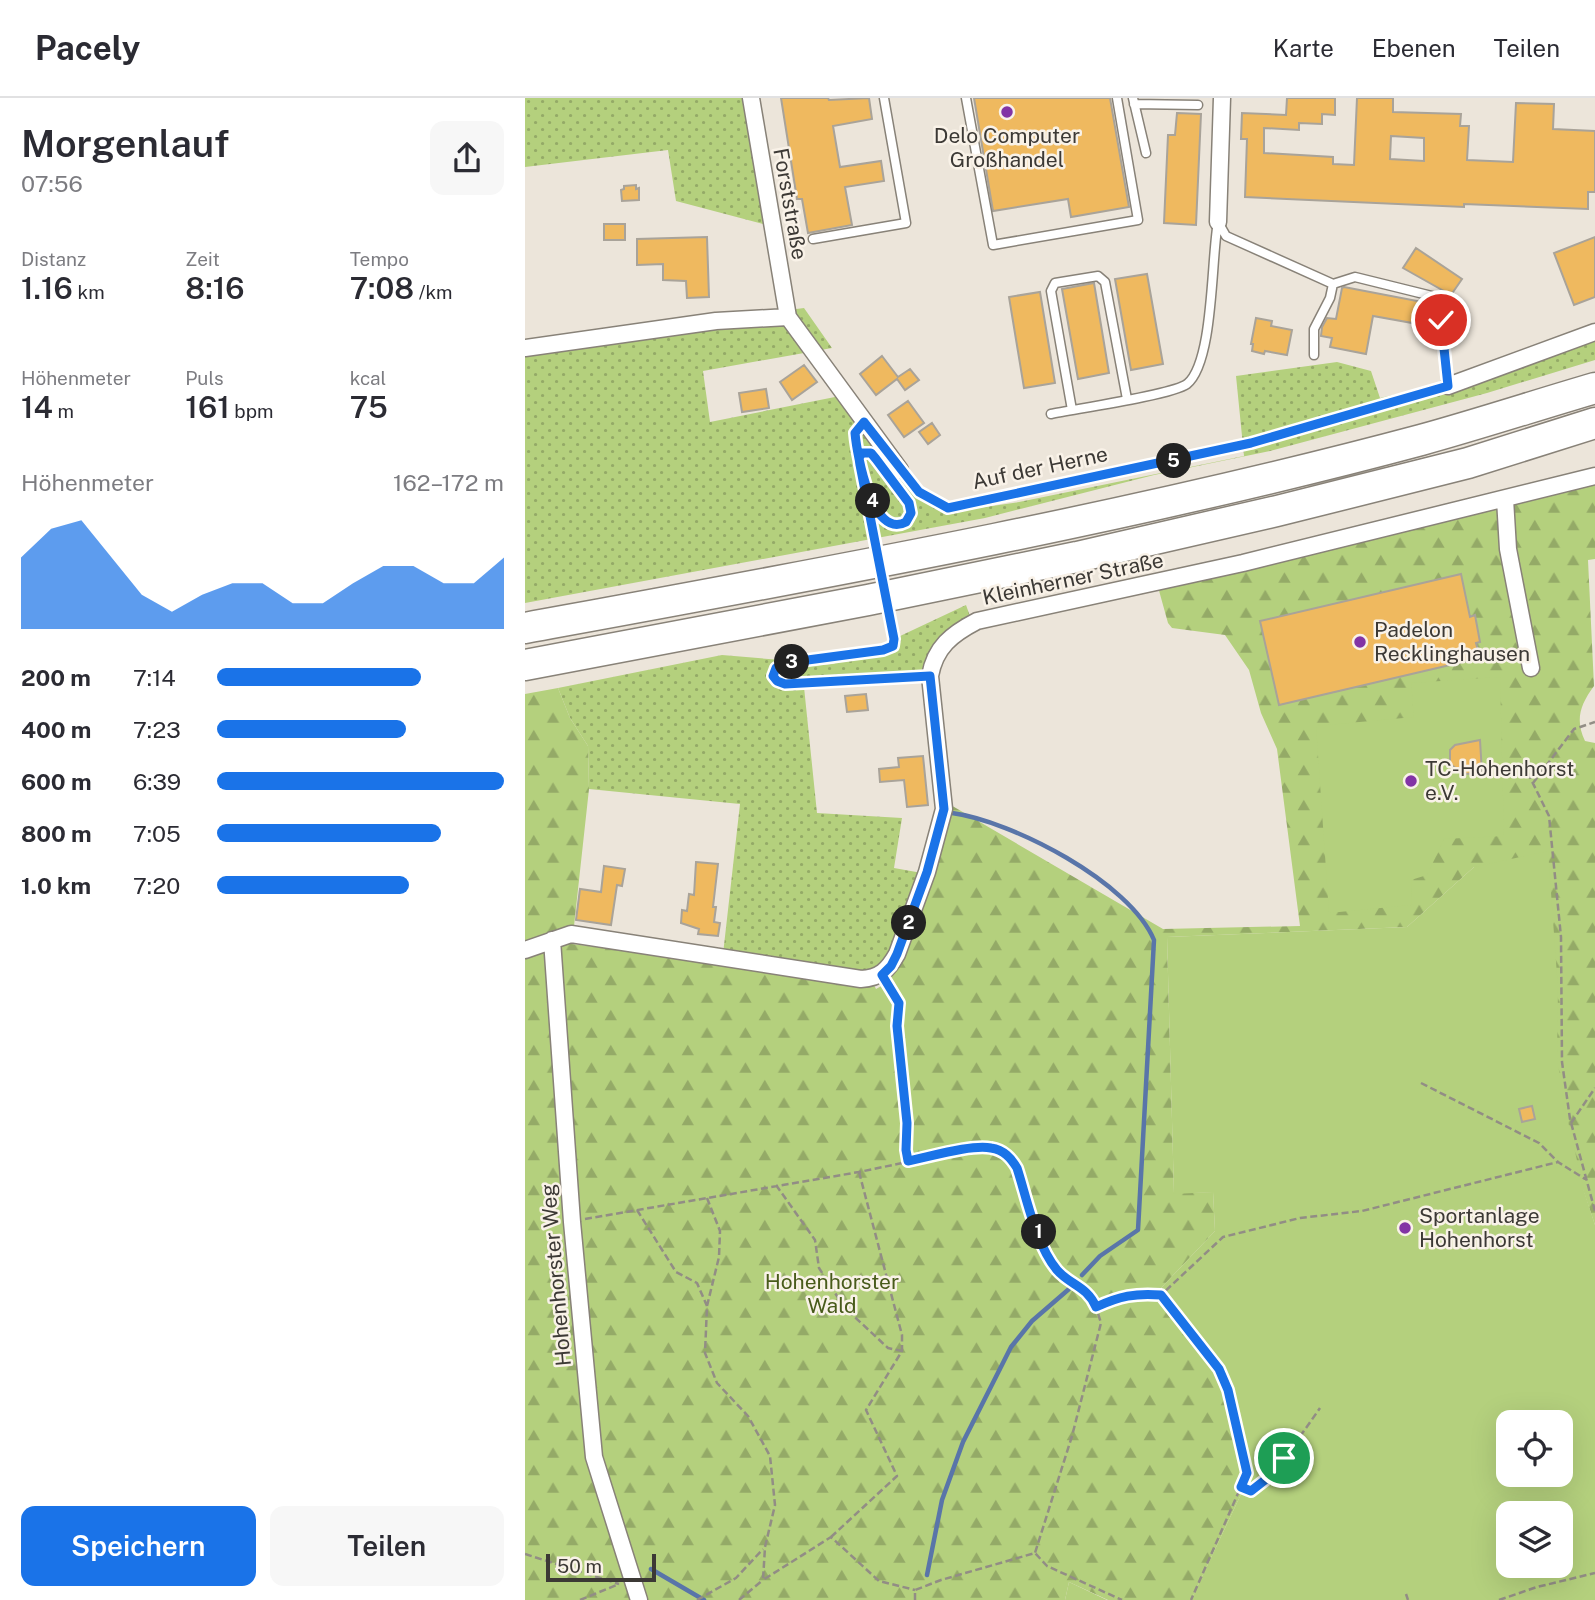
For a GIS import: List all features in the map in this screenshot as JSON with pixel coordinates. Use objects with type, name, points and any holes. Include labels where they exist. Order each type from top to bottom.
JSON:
[{"type":"highway","points":[[525,628],[847,569],[1237,485],[1421,439],[1595,388]]},
{"type":"highway","points":[[525,665],[868,600],[1277,512],[1455,467],[1595,422]]},
{"type":"street","name":"Forststraße","points":[[751,98],[788,317]]},
{"type":"street","points":[[1217,222],[1222,98]]},
{"type":"street","points":[[525,348],[716,321],[788,317],[900,470]]},
{"type":"street","points":[[1448,386],[1595,332]]},
{"type":"street","name":"Kleinherner Straße","points":[[882,975],[897,954],[927,872],[944,809],[930,676],[932,663],[944,642],[977,621],[1243,563],[1595,476]]},
{"type":"street","points":[[1505,499],[1508,549],[1531,668]]},
{"type":"street","points":[[525,950],[571,934],[861,979],[882,975]]},
{"type":"street","name":"Hohenhorster Weg","points":[[552,940],[572,1222],[594,1457],[639,1600]]},
{"type":"lane","points":[[813,239],[906,223],[884,98]]},
{"type":"lane","points":[[966,98],[993,245],[1138,220],[1117,98]]},
{"type":"lane","points":[[1146,153],[1134,101],[1198,105]]},
{"type":"lane","points":[[1217,222],[1226,236],[1333,284],[1355,277],[1444,299],[1441,320],[1448,386]]},
{"type":"lane","points":[[1051,414],[1187,384],[1198,368],[1206,348],[1217,222]]},
{"type":"lane","points":[[1072,410],[1051,290],[1055,283],[1098,276],[1105,282],[1127,399]]},
{"type":"lane","points":[[1314,355],[1314,329],[1330,298],[1333,284]]},
{"type":"path","name":"Auf der Herne","points":[[900,470],[919,492],[948,508],[1251,443],[1448,386]]},
{"type":"path","points":[[864,422],[855,433],[857,456],[870,496],[883,518],[894,525],[908,520],[911,513],[909,503],[876,459],[871,453],[862,453],[859,458],[860,465],[894,639],[893,646],[889,649],[785,663],[776,668],[774,677],[785,684],[930,676]]},
{"type":"path","points":[[1532,783],[1574,729],[1595,722]]},
{"type":"path","points":[[1523,763],[1549,816],[1562,937],[1562,1062],[1571,1123],[1595,1211]]},
{"type":"path","points":[[882,975],[899,1003],[897,1026],[908,1161]]},
{"type":"path","points":[[1421,1083],[1539,1143],[1558,1162],[1585,1179]]},
{"type":"path","points":[[1571,1123],[1595,1088]]},
{"type":"path","points":[[572,1222],[859,1172],[960,1151],[991,1148],[1010,1156],[1017,1168],[1043,1249],[1058,1272],[1082,1287],[1096,1307],[1101,1323],[1089,1379],[1035,1553]]},
{"type":"path","points":[[1096,1307],[1117,1297],[1161,1295],[1223,1237],[1300,1218],[1362,1211],[1558,1162]]},
{"type":"path","points":[[739,1600],[763,1580],[831,1537],[897,1476],[866,1410],[902,1350],[902,1335],[859,1172]]},
{"type":"path","points":[[776,1185],[815,1240],[819,1268],[844,1307],[888,1348],[902,1350]]},
{"type":"path","points":[[706,1197],[720,1231],[719,1257],[707,1306],[705,1353],[717,1383],[748,1416],[770,1457],[775,1505],[765,1548],[763,1580]]},
{"type":"path","points":[[636,1209],[676,1272],[697,1283],[707,1306]]},
{"type":"path","points":[[1161,1295],[1219,1369],[1228,1390],[1247,1473],[1191,1600]]},
{"type":"path","points":[[1241,1487],[1251,1491],[1265,1480],[1319,1408]]},
{"type":"path","points":[[831,1537],[879,1581],[915,1590],[1035,1553]]},
{"type":"path","points":[[697,1600],[736,1578],[765,1548]]},
{"type":"path","points":[[1035,1553],[1047,1566],[1122,1600]]},
{"type":"path","points":[[525,1554],[619,1584],[580,1600]]},
{"type":"path","points":[[1499,1600],[1537,1587],[1595,1573]]},
{"type":"path","points":[[915,1590],[915,1600]]},
{"type":"path","points":[[1406,1594],[1408,1600]]},
{"type":"path","points":[[1514,1595],[1516,1600]]},
{"type":"green space","points":[[525,98],[760,98],[782,229],[676,201],[668,150],[525,167]]},
{"type":"green space","points":[[804,308],[832,348],[703,371],[710,422],[840,396],[892,470],[910,490],[930,504],[951,512],[1019,502],[1244,456],[1236,376],[1337,362],[1371,371],[1380,398],[1469,377],[1595,328],[1595,360],[1487,393],[1270,451],[1154,475],[985,518],[525,603],[525,344]]},
{"type":"green space","name":"Hohenhorster Wald","points":[[1595,484],[1595,559],[1588,560],[1594,686],[1582,706],[1580,726],[1585,741],[1595,743],[1595,1225],[1474,867],[1407,927],[1167,937],[1174,1193],[1213,1192],[1215,1231],[1161,1288],[1227,1375],[1252,1471],[1191,1600],[1108,1600],[1069,1582],[1065,1600],[525,1600],[525,694],[558,688],[570,718],[588,746],[589,789],[572,944],[872,981],[876,989],[892,980],[888,975],[949,804],[1163,929],[1300,926],[1277,749],[1261,713],[1249,670],[1225,635],[1172,628],[1168,623],[1158,587]]},
{"type":"green space","points":[[966,605],[971,619],[927,672],[856,676],[845,674],[784,680],[777,676],[780,669],[833,664],[845,659],[890,652],[897,644],[898,637]]},
{"type":"green space","points":[[722,655],[781,660],[770,670],[773,683],[782,689],[804,687],[817,813],[902,818],[894,868],[922,873],[893,955],[877,968],[866,972],[723,954],[740,804],[589,789],[588,746],[570,718],[558,688]]},
{"type":"green space","name":"TC-Hohenhorst e.V.","points":[[1500,677],[1504,836],[1444,839],[1427,875],[1411,880],[1412,905],[1329,913],[1316,726],[1414,717],[1411,683]]},
{"type":"green space","name":"Sportanlage Hohenhorst","points":[[1548,851],[1558,989],[1557,1058],[1565,1108],[1584,1191],[1595,1225],[1595,1600],[1191,1600],[1252,1471],[1227,1375],[1161,1288],[1215,1231],[1213,1192],[1174,1194],[1167,937],[1407,927],[1474,867]]},
{"type":"green space","points":[[1069,1582],[1107,1600],[1065,1600]]},
{"type":"building","points":[[781,98],[869,98],[872,119],[833,126],[840,167],[881,161],[884,181],[845,187],[852,225],[808,233],[802,199],[797,199]]},
{"type":"building","points":[[974,98],[1110,98],[1129,207],[1071,217],[1068,199],[993,211]]},
{"type":"building","points":[[1287,98],[1335,98],[1335,115],[1322,114],[1322,124],[1299,123],[1299,130],[1264,128],[1264,153],[1333,157],[1333,164],[1354,165],[1357,98],[1393,98],[1393,112],[1461,114],[1460,126],[1469,126],[1467,160],[1513,162],[1516,103],[1554,104],[1553,129],[1595,131],[1595,192],[1588,192],[1588,209],[1464,204],[1464,207],[1245,197],[1247,139],[1241,139],[1242,113],[1286,115]],"holes":[[[1391,136],[1424,138],[1424,161],[1390,159]]]},
{"type":"building","points":[[1177,113],[1201,114],[1196,225],[1164,223],[1168,135],[1175,135]]},
{"type":"building","points":[[636,185],[636,189],[639,188],[639,200],[622,201],[621,190],[624,186]]},
{"type":"building","points":[[604,224],[625,224],[625,240],[604,240]]},
{"type":"building","points":[[707,237],[709,297],[687,298],[686,281],[663,280],[663,264],[637,265],[637,239]]},
{"type":"building","points":[[1595,237],[1595,297],[1574,305],[1554,253]]},
{"type":"building","points":[[1416,248],[1462,279],[1451,295],[1403,268]]},
{"type":"building","points":[[1147,274],[1163,364],[1131,370],[1115,279]]},
{"type":"building","points":[[1094,283],[1109,373],[1078,379],[1062,289]]},
{"type":"building","points":[[1344,287],[1433,304],[1429,326],[1373,316],[1366,354],[1330,347],[1332,338],[1321,336],[1322,327],[1327,318],[1336,319]]},
{"type":"building","points":[[1040,292],[1055,383],[1024,388],[1009,297]]},
{"type":"building","points":[[1256,318],[1272,321],[1271,326],[1292,330],[1287,355],[1252,351]]},
{"type":"building","points":[[882,356],[898,377],[910,369],[919,380],[905,390],[897,379],[876,395],[860,374]]},
{"type":"building","points":[[804,365],[817,382],[792,400],[780,382]]},
{"type":"building","points":[[766,389],[769,408],[742,412],[739,393]]},
{"type":"building","points":[[908,401],[924,423],[904,437],[888,415]]},
{"type":"building","points":[[932,423],[940,435],[928,444],[919,432]]},
{"type":"building","name":"Padelon Recklinghausen","points":[[1461,574],[1470,617],[1475,615],[1480,642],[1476,643],[1480,658],[1279,705],[1260,621]]},
{"type":"building","points":[[866,694],[868,710],[847,712],[845,696]]},
{"type":"building","points":[[1480,740],[1482,773],[1464,774],[1464,769],[1457,769],[1450,764],[1450,750],[1455,745]]},
{"type":"building","points":[[923,756],[928,805],[907,807],[904,780],[880,782],[879,769],[899,767],[898,758]]},
{"type":"building","points":[[696,862],[718,864],[713,907],[716,907],[714,922],[720,923],[718,936],[698,934],[699,929],[681,923],[682,910],[687,911],[689,894],[694,895]]},
{"type":"building","points":[[604,866],[625,869],[622,886],[617,885],[611,925],[576,920],[580,889],[601,892]]},
{"type":"building","points":[[1532,1106],[1535,1119],[1522,1122],[1519,1109]]},
{"type":"waterway","points":[[952,813],[1006,828],[1067,858],[1121,897],[1141,918],[1154,940],[1138,1230],[1100,1256],[1082,1275]]},
{"type":"waterway","points":[[927,1575],[942,1500],[963,1442],[1011,1347],[1032,1321],[1069,1289]]},
{"type":"waterway","points":[[651,1569],[704,1600]]},
{"type":"place","name":"Delo Computer Großhandel","points":[[1007,112]]},
{"type":"place","name":"Padelon Recklinghausen","points":[[1360,642]]},
{"type":"place","name":"TC-Hohenhorst e.V.","points":[[1411,781]]},
{"type":"place","name":"Sportanlage Hohenhorst","points":[[1405,1228]]},
{"type":"route","points":[[1284,1458],[1265,1480],[1251,1491],[1241,1487],[1247,1473],[1228,1390],[1219,1369],[1161,1295],[1117,1297],[1096,1307],[1082,1287],[1058,1272],[1043,1249],[1017,1168],[1010,1156],[991,1148],[908,1161],[897,1026],[899,1003],[882,975],[897,954],[927,872],[944,809],[930,676],[785,684],[773,676],[776,668],[785,663],[883,650],[893,646],[894,639],[860,465],[859,458],[862,453],[871,453],[909,503],[911,510],[906,522],[890,524],[883,518],[870,496],[862,473],[857,456],[855,433],[864,422],[919,492],[948,508],[1251,443],[1448,386],[1441,320]]}]
